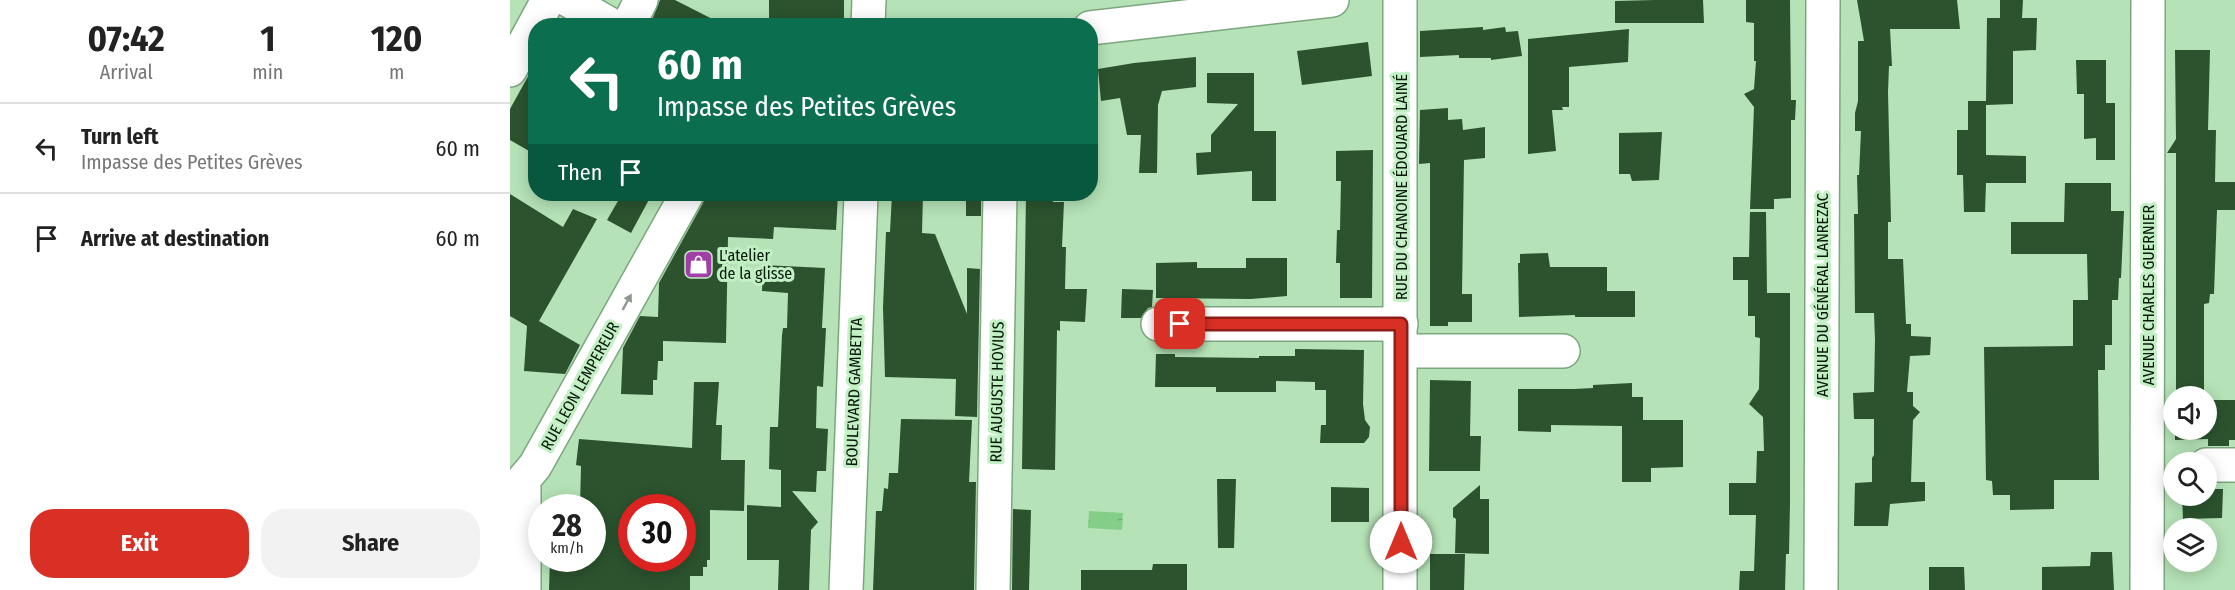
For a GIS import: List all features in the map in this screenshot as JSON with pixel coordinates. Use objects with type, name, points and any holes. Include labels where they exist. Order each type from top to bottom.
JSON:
[{"type":"street","points":[[538,18],[548,0]]},
{"type":"street","points":[[568,0],[599,18]]},
{"type":"street","points":[[632,18],[641,0]]},
{"type":"street","points":[[868,18],[869,0]]},
{"type":"street","points":[[1098,27],[1205,7],[1332,0]]},
{"type":"street","name":"RUE DU CHANOINE ÉDOUARD LAINÉ","points":[[1400,0],[1400,590]]},
{"type":"street","name":"AVENUE DU GÉNÉRAL LANREZAC","points":[[1821,590],[1823,0]]},
{"type":"street","name":"AVENUE CHARLES GUERNIER","points":[[2147,590],[2160,466],[2148,0]]},
{"type":"street","points":[[510,69],[528,36]]},
{"type":"street","name":"RUE LEON LEMPEREUR","points":[[524,590],[517,479],[535,466],[683,201]]},
{"type":"street","name":"BOULEVARD GAMBETTA","points":[[846,590],[861,201]]},
{"type":"street","name":"RUE AUGUSTE HOVIUS","points":[[993,590],[1000,201]]},
{"type":"street","points":[[1158,324],[1401,338],[1563,351]]},
{"type":"street","points":[[2217,465],[2235,465]]},
{"type":"water","points":[[1089,511],[1123,513],[1122,530],[1088,528]]},
{"type":"building","points":[[660,0],[675,0],[710,18],[653,18]]},
{"type":"building","points":[[769,0],[844,0],[844,18],[769,18]]},
{"type":"building","points":[[1703,0],[1704,23],[1615,23],[1615,1]]},
{"type":"building","points":[[1746,0],[1790,0],[1791,100],[1796,100],[1795,120],[1791,120],[1791,198],[1774,199],[1774,209],[1750,209],[1754,107],[1744,94],[1754,89],[1756,61],[1754,61],[1754,23],[1746,22]]},
{"type":"building","points":[[1857,0],[1957,0],[1960,29],[1890,29],[1892,66],[1889,66],[1888,92],[1891,222],[1888,222],[1888,259],[1903,259],[1906,324],[1911,324],[1911,336],[1931,337],[1930,355],[1910,356],[1907,392],[1913,392],[1913,406],[1920,412],[1913,420],[1911,482],[1925,482],[1925,501],[1890,504],[1888,526],[1854,526],[1855,483],[1872,482],[1874,419],[1854,419],[1853,393],[1874,392],[1875,340],[1874,313],[1855,313],[1854,214],[1858,214],[1857,175],[1859,175],[1861,131],[1855,131],[1855,113],[1858,101],[1858,41],[1864,41]]},
{"type":"building","points":[[2000,0],[2023,0],[2022,18],[2037,18],[2036,50],[2013,51],[2013,104],[1986,105],[1986,155],[2026,156],[2026,183],[1986,183],[1985,212],[1964,212],[1963,175],[1957,175],[1957,130],[1968,130],[1968,101],[1986,101],[1987,18],[2000,18]]},
{"type":"building","points":[[1483,27],[1483,30],[1505,27],[1506,32],[1518,31],[1522,56],[1491,60],[1491,58],[1459,58],[1459,55],[1420,57],[1420,31]]},
{"type":"building","points":[[1629,29],[1628,62],[1569,67],[1569,107],[1562,107],[1563,110],[1552,110],[1556,151],[1528,154],[1528,39]]},
{"type":"building","points":[[1368,42],[1372,76],[1302,85],[1297,51]]},
{"type":"building","points":[[2175,50],[2210,50],[2208,130],[2216,130],[2215,182],[2235,182],[2235,210],[2217,210],[2214,294],[2210,294],[2209,303],[2204,304],[2204,386],[2176,386],[2176,153],[2167,153],[2176,139]]},
{"type":"building","points":[[1196,57],[1196,87],[1162,91],[1158,105],[1157,173],[1139,173],[1141,135],[1127,135],[1120,98],[1101,101],[1098,69]]},
{"type":"building","points":[[2076,60],[2106,60],[2106,103],[2115,103],[2115,160],[2096,160],[2096,138],[2084,139],[2084,94],[2077,94]]},
{"type":"building","points":[[1207,73],[1254,73],[1254,131],[1276,131],[1276,201],[1252,201],[1252,171],[1197,175],[1196,153],[1211,152],[1211,135],[1238,104],[1207,103]]},
{"type":"building","points":[[528,76],[528,150],[510,140],[510,109]]},
{"type":"building","points":[[1448,108],[1448,120],[1462,119],[1463,130],[1485,127],[1485,158],[1464,160],[1462,294],[1472,294],[1472,322],[1448,322],[1448,326],[1430,326],[1430,163],[1419,164],[1420,110]]},
{"type":"building","points":[[1662,132],[1659,180],[1632,181],[1630,174],[1619,174],[1619,133]]},
{"type":"building","points":[[1373,150],[1372,298],[1340,298],[1340,263],[1336,263],[1337,230],[1340,230],[1341,181],[1336,181],[1336,151]]},
{"type":"building","points":[[2065,183],[2111,183],[2111,211],[2124,211],[2121,278],[2119,278],[2118,300],[2112,300],[2112,345],[2105,345],[2105,370],[2098,370],[2099,480],[2054,480],[2054,509],[2010,510],[2010,495],[1993,495],[1992,481],[1986,480],[1984,347],[2073,346],[2073,300],[2088,300],[2087,254],[2011,254],[2011,222],[2064,222]]},
{"type":"building","points":[[510,194],[563,227],[573,209],[597,219],[539,321],[580,345],[565,374],[524,371],[527,326],[510,316]]},
{"type":"building","points":[[618,201],[648,201],[631,233],[607,220]]},
{"type":"building","points":[[704,201],[838,201],[836,230],[774,227],[773,239],[728,237],[726,343],[663,341],[663,361],[658,361],[657,380],[653,380],[653,395],[621,394],[623,348],[640,316],[658,317],[659,283]]},
{"type":"building","points":[[892,201],[923,201],[922,233],[935,234],[967,314],[967,268],[980,269],[977,417],[955,416],[956,379],[885,377],[883,308],[886,232],[890,232]]},
{"type":"building","points":[[966,201],[981,201],[981,216],[966,216]]},
{"type":"building","points":[[1026,201],[1064,202],[1062,247],[1066,247],[1065,289],[1087,289],[1085,322],[1060,321],[1060,331],[1057,330],[1055,470],[1022,469]]},
{"type":"building","points":[[1750,212],[1766,212],[1767,293],[1790,293],[1790,504],[1789,554],[1786,554],[1785,590],[1739,590],[1740,571],[1754,571],[1756,515],[1729,515],[1729,483],[1756,483],[1757,451],[1764,451],[1763,417],[1749,404],[1759,389],[1760,338],[1755,337],[1755,316],[1748,316],[1748,280],[1733,280],[1733,257],[1749,257]]},
{"type":"building","points":[[1548,253],[1550,267],[1607,267],[1607,291],[1635,291],[1635,317],[1575,317],[1575,315],[1519,317],[1518,263],[1520,263],[1520,254]]},
{"type":"building","points":[[1246,258],[1287,258],[1287,296],[1251,299],[1156,298],[1156,263],[1197,262],[1197,268],[1246,268]]},
{"type":"building","points":[[763,265],[825,268],[822,328],[826,328],[823,387],[817,386],[816,428],[828,429],[826,471],[817,471],[816,492],[792,491],[818,522],[811,530],[809,590],[778,590],[779,560],[747,560],[747,505],[781,507],[781,470],[769,469],[770,427],[778,427],[782,335],[783,328],[787,328],[788,293],[762,291]]},
{"type":"building","points":[[1122,289],[1153,290],[1152,307],[1148,308],[1141,318],[1121,318]]},
{"type":"building","points":[[1295,349],[1364,350],[1363,404],[1365,420],[1370,427],[1369,437],[1364,443],[1320,443],[1321,425],[1326,425],[1326,390],[1315,390],[1315,382],[1276,381],[1276,392],[1216,392],[1216,387],[1155,387],[1156,354],[1175,354],[1175,357],[1259,358],[1259,356],[1295,356]]},
{"type":"building","points":[[1430,380],[1471,381],[1470,436],[1481,436],[1480,471],[1429,471]]},
{"type":"building","points":[[694,382],[719,382],[716,425],[722,425],[721,460],[745,460],[744,511],[710,510],[710,560],[707,560],[707,567],[703,567],[703,576],[690,576],[690,590],[549,590],[550,572],[606,572],[606,494],[580,494],[581,466],[576,465],[579,439],[692,448]]},
{"type":"building","points":[[1632,383],[1632,397],[1643,397],[1643,420],[1683,420],[1683,467],[1651,468],[1651,482],[1622,482],[1622,426],[1551,425],[1551,432],[1518,431],[1518,389],[1593,388],[1593,385]]},
{"type":"building","points":[[2217,400],[2235,400],[2235,440],[2229,440],[2229,446],[2208,446],[2208,440],[2217,440]]},
{"type":"building","points":[[901,419],[972,420],[969,482],[976,482],[974,590],[873,590],[876,511],[882,511],[884,488],[888,489],[889,473],[898,473]]},
{"type":"building","points":[[1217,479],[1236,479],[1234,548],[1218,548]]},
{"type":"building","points":[[1480,485],[1480,499],[1489,499],[1489,554],[1455,553],[1456,519],[1453,517],[1453,508]]},
{"type":"building","points":[[1331,487],[1369,488],[1369,522],[1331,522]]},
{"type":"building","points":[[2217,489],[2223,489],[2222,518],[2183,518],[2182,506],[2217,506]]},
{"type":"building","points":[[1013,509],[1031,510],[1029,590],[1012,590]]},
{"type":"building","points":[[2091,552],[2112,552],[2114,590],[2042,590],[2042,567],[2090,566]]},
{"type":"building","points":[[1430,554],[1465,554],[1464,590],[1430,590]]},
{"type":"building","points":[[1153,564],[1187,564],[1187,590],[1081,590],[1081,570],[1152,570]]},
{"type":"building","points":[[1929,567],[1964,567],[1965,590],[1929,590]]},
{"type":"place","name":"L'atelier de la glisse","points":[[698,264]]},
{"type":"route","points":[[1180,324],[1401,324],[1401,542]]}]
